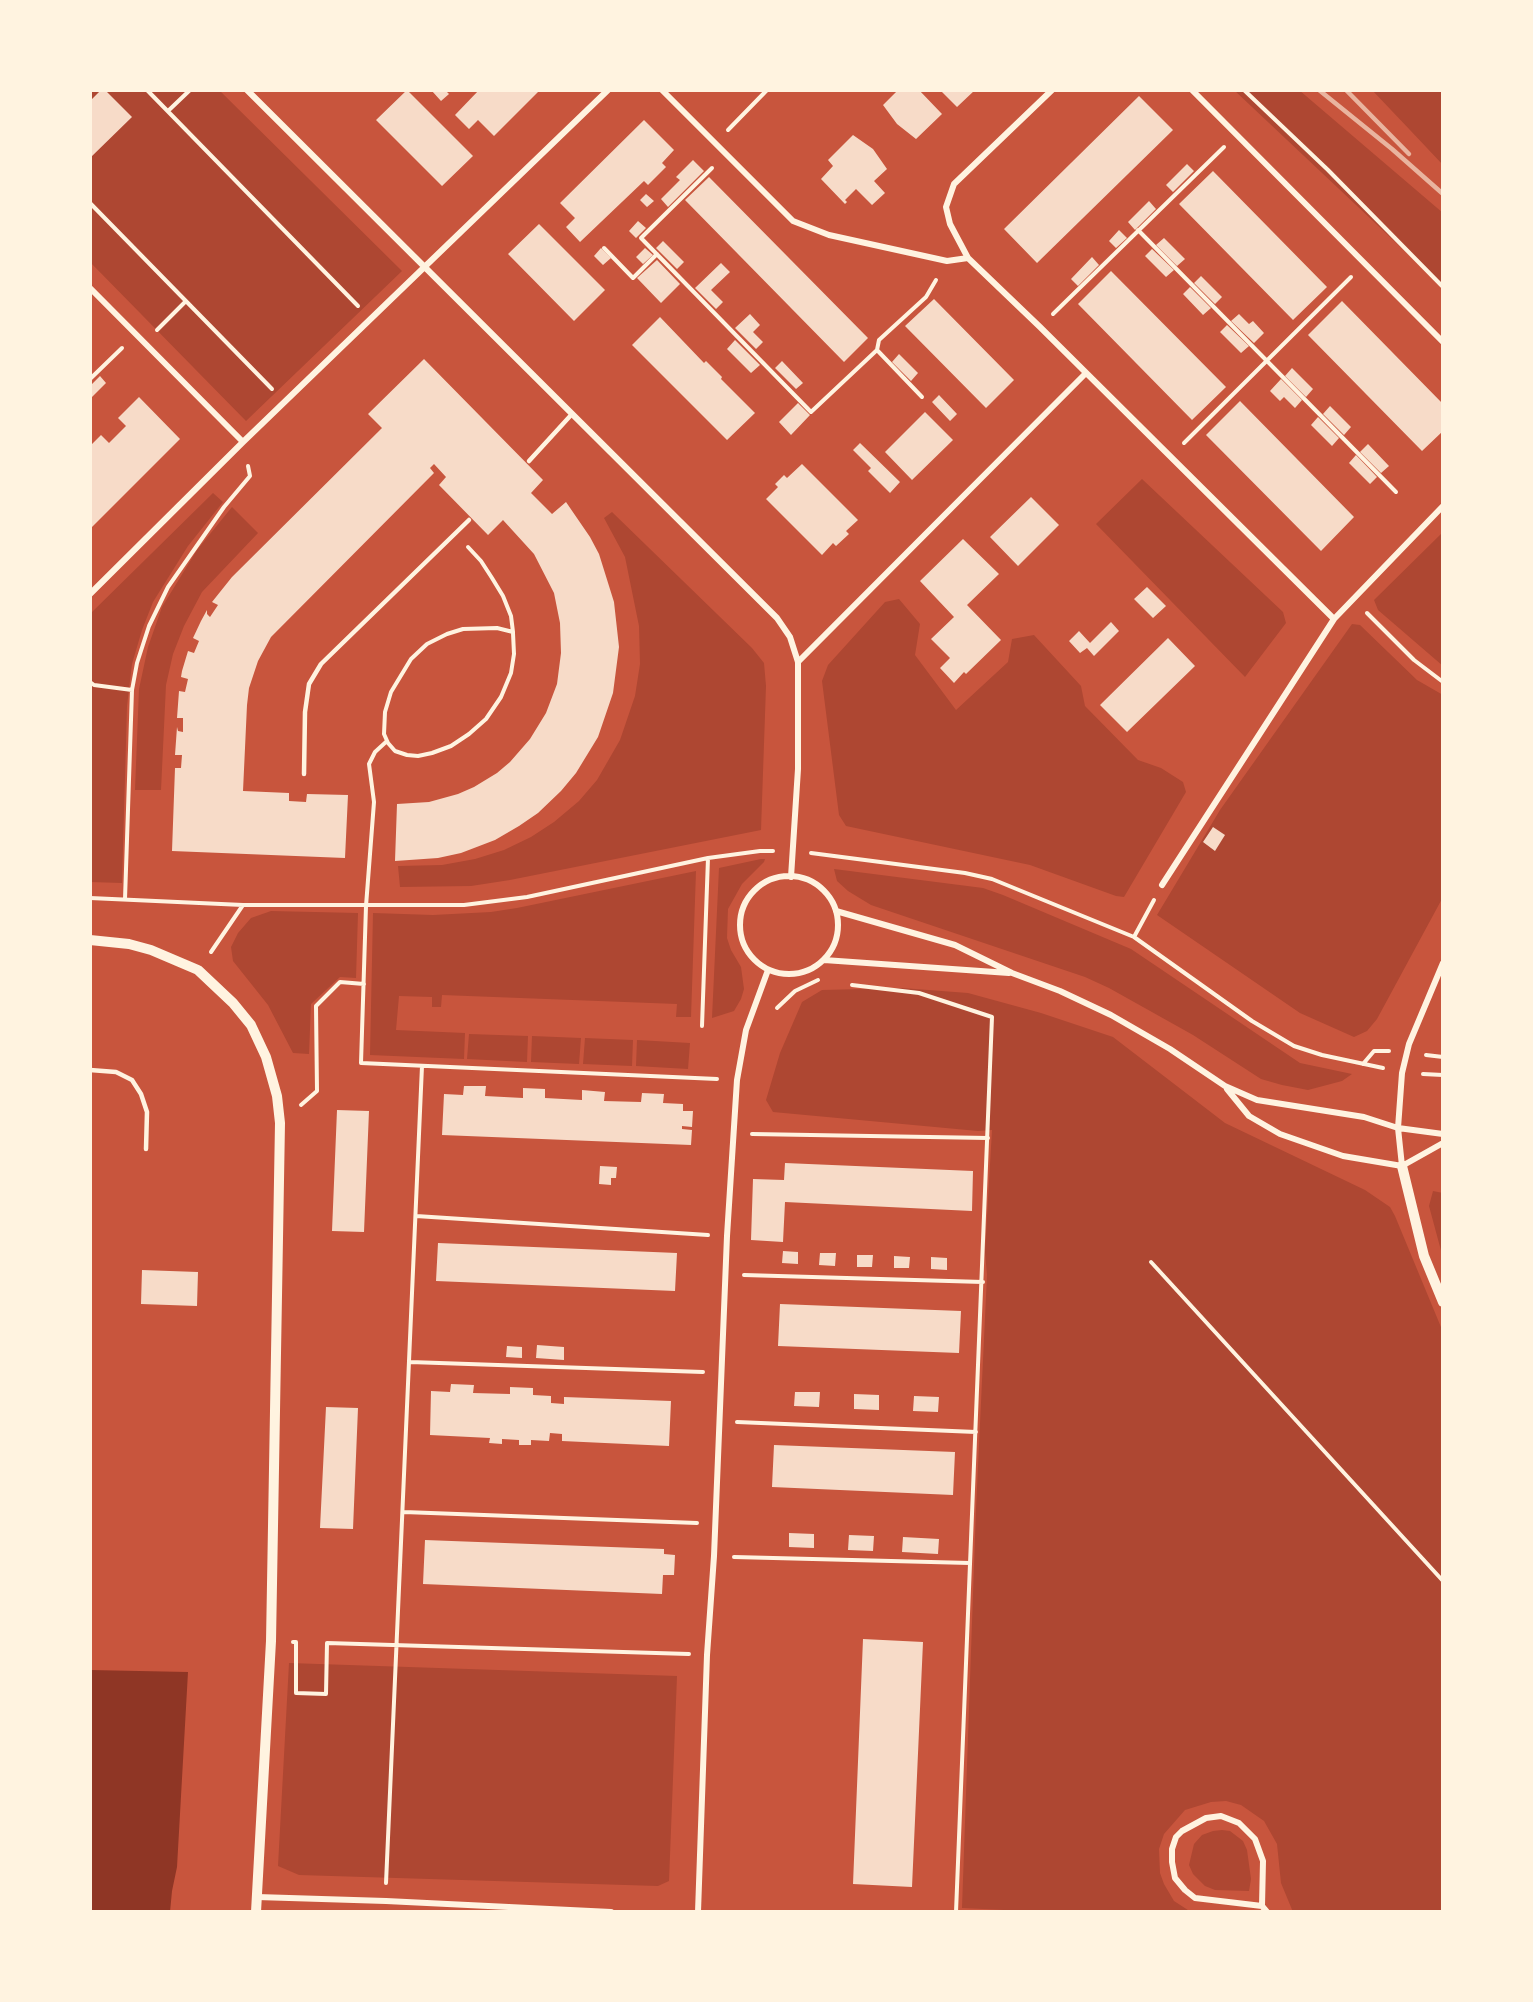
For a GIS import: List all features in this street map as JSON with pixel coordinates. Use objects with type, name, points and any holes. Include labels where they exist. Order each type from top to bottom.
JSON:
[{"type":"street","points":[[247,90],[777,618],[790,637],[798,662],[798,769],[791,877]]},
{"type":"street","points":[[90,594],[243,442],[608,90]]},
{"type":"street","points":[[662,90],[794,221],[829,235],[947,261],[968,258]]},
{"type":"street","points":[[1052,90],[954,184],[946,207],[950,224],[968,258],[1334,619]]},
{"type":"street","points":[[1192,90],[1443,342]]},
{"type":"street","points":[[90,288],[243,442]]},
{"type":"street","points":[[798,662],[1086,373]]},
{"type":"street","points":[[1162,885],[1334,619],[1443,506]]},
{"type":"street","points":[[791,877],[814,883],[831,900],[836,911],[837,937],[832,950],[814,968],[803,972],[780,974],[768,970],[754,958],[744,944],[741,932],[742,914],[749,897],[758,888],[779,878],[791,877]]},
{"type":"street","points":[[836,911],[955,945],[1012,973],[1060,992],[1112,1016],[1170,1049],[1224,1086],[1257,1100],[1364,1117],[1398,1128],[1443,1134]]},
{"type":"street","points":[[90,940],[151,950],[198,970],[251,1025],[260,1041],[277,1096],[280,1123],[270,1641],[256,1912]]},
{"type":"street","points":[[824,960],[1012,973]]},
{"type":"street","points":[[1443,963],[1408,1044],[1402,1073],[1398,1128],[1402,1166],[1424,1256],[1443,1302]]},
{"type":"street","points":[[698,1912],[707,1655],[721,1421],[727,1236],[737,1080],[746,1030],[768,970]]},
{"type":"street","points":[[1224,1086],[1250,1116],[1281,1134],[1343,1156],[1402,1166],[1443,1143]]},
{"type":"street","points":[[1221,1816],[1239,1823],[1255,1839],[1263,1861],[1264,1909],[1195,1898],[1185,1890],[1175,1878],[1172,1862],[1172,1849],[1176,1837],[1182,1831],[1206,1818],[1221,1816]]},
{"type":"street","points":[[257,1897],[611,1912]]},
{"type":"lane","points":[[528,461],[572,414]]},
{"type":"lane","points":[[304,774],[305,712],[309,684],[321,663],[469,520]]},
{"type":"lane","points":[[90,1070],[116,1072],[132,1080],[141,1094],[147,1112],[146,1149]]},
{"type":"path","points":[[147,90],[372,319]]},
{"type":"path","points":[[168,111],[190,90]]},
{"type":"path","points":[[716,143],[768,90]]},
{"type":"path","points":[[1244,90],[1336,178],[1443,287]]},
{"type":"path","points":[[1040,327],[1236,134]]},
{"type":"path","points":[[727,154],[641,238],[811,412],[877,350],[879,340],[926,297],[947,261]]},
{"type":"path","points":[[91,205],[285,402]]},
{"type":"path","points":[[1138,230],[1396,492]]},
{"type":"path","points":[[604,248],[633,278],[657,254]]},
{"type":"path","points":[[1170,456],[1365,264]]},
{"type":"path","points":[[144,343],[186,301]]},
{"type":"path","points":[[90,379],[136,335]]},
{"type":"path","points":[[877,350],[922,397]]},
{"type":"path","points":[[124,899],[132,690],[137,663],[149,626],[168,587],[224,507],[250,476],[243,442]]},
{"type":"path","points":[[456,533],[482,561],[503,596],[511,616],[513,632],[514,654],[511,674],[501,697],[486,719],[451,746],[418,756],[395,751],[384,734],[385,712],[391,692],[411,659],[427,644],[463,629],[497,628],[513,632]]},
{"type":"path","points":[[1354,600],[1414,660],[1443,682]]},
{"type":"path","points":[[90,682],[94,685],[132,690]]},
{"type":"path","points":[[387,741],[375,752],[369,764],[374,802],[366,906],[361,1063],[737,1080]]},
{"type":"path","points":[[90,898],[243,905],[464,905],[527,897],[708,858],[760,850],[794,851],[965,873],[992,879],[1134,937],[1252,1021],[1294,1046],[1322,1055],[1402,1073],[1443,1075]]},
{"type":"path","points":[[702,1026],[708,858]]},
{"type":"path","points":[[1134,937],[1162,885]]},
{"type":"path","points":[[198,970],[243,905]]},
{"type":"path","points":[[773,1011],[795,991],[817,980],[828,981]]},
{"type":"path","points":[[280,1123],[317,1091],[316,1006],[340,982],[364,984]]},
{"type":"path","points":[[851,984],[919,993],[992,1017],[956,1912]]},
{"type":"path","points":[[386,1901],[422,1065]]},
{"type":"path","points":[[734,1133],[988,1138]]},
{"type":"path","points":[[416,1216],[727,1236]]},
{"type":"path","points":[[1151,1262],[1443,1581]]},
{"type":"path","points":[[726,1275],[983,1282]]},
{"type":"path","points":[[410,1362],[722,1373]]},
{"type":"path","points":[[721,1421],[976,1432]]},
{"type":"path","points":[[404,1512],[715,1524]]},
{"type":"path","points":[[714,1556],[970,1563]]},
{"type":"path","points":[[270,1641],[296,1642],[296,1693],[316,1694],[326,1694],[327,1644],[707,1655]]},
{"type":"shaded area","points":[[90,90],[219,90],[402,271],[246,421],[90,262]]},
{"type":"shaded area","points":[[1234,90],[1299,90],[1443,213],[1443,287]]},
{"type":"shaded area","points":[[1372,90],[1443,90],[1443,165],[1410,130]]},
{"type":"shaded area","points":[[1142,479],[1283,612],[1286,623],[1245,677],[1096,524]]},
{"type":"shaded area","points":[[213,493],[223,502],[188,546],[153,602],[132,664],[127,706],[122,883],[90,882],[90,614]]},
{"type":"shaded area","points":[[232,507],[258,533],[202,592],[184,626],[173,654],[166,685],[161,790],[135,790],[139,689],[148,647],[162,607],[197,550]]},
{"type":"shaded area","points":[[612,512],[752,648],[764,663],[766,686],[761,830],[510,880],[471,886],[400,887],[398,866],[442,865],[475,859],[504,850],[531,837],[554,822],[579,801],[597,780],[620,740],[635,696],[640,664],[639,626],[625,557],[604,518]]},
{"type":"shaded area","points":[[1443,532],[1443,666],[1378,610],[1374,600]]},
{"type":"shaded area","points":[[899,599],[920,624],[915,655],[956,710],[1008,662],[1012,639],[1034,635],[1081,686],[1085,706],[1138,760],[1161,768],[1183,782],[1186,792],[1124,897],[1030,865],[846,826],[839,815],[822,681],[828,665],[885,602]]},
{"type":"shaded area","points":[[1352,624],[1360,625],[1417,680],[1443,695],[1443,897],[1377,1019],[1367,1031],[1354,1037],[1300,1013],[1157,915],[1220,810]]},
{"type":"shaded area","points":[[765,859],[764,862],[742,884],[728,909],[727,938],[741,967],[744,989],[741,999],[734,1011],[712,1018],[719,868]]},
{"type":"shaded area","points":[[834,869],[983,888],[1003,895],[1131,949],[1300,1063],[1352,1074],[1342,1081],[1308,1090],[1261,1079],[1193,1035],[1085,977],[871,905],[848,891],[837,881]]},
{"type":"shaded area","points":[[696,871],[691,1017],[676,1017],[677,1004],[442,995],[441,1007],[432,1007],[432,997],[399,996],[396,1030],[465,1033],[464,1059],[370,1055],[373,913],[433,915],[491,912]]},
{"type":"shaded area","points":[[271,911],[358,913],[356,978],[340,977],[311,1004],[309,1054],[293,1053],[268,1005],[233,961],[231,947],[238,933],[251,918]]},
{"type":"shaded area","points":[[902,988],[968,993],[1041,1013],[1113,1037],[1225,1123],[1365,1190],[1390,1207],[1443,1332],[1443,1912],[1293,1912],[1281,1883],[1277,1844],[1264,1821],[1241,1805],[1226,1801],[1211,1802],[1185,1810],[1164,1834],[1159,1849],[1160,1873],[1164,1884],[1174,1901],[1191,1912],[1046,1912],[962,1908],[987,1275],[985,1252],[992,1130],[978,1131],[773,1112],[766,1100],[780,1053],[802,1002],[822,990]]},
{"type":"shaded area","points":[[469,1034],[528,1036],[527,1062],[467,1059]]},
{"type":"shaded area","points":[[532,1036],[581,1038],[579,1064],[531,1062]]},
{"type":"shaded area","points":[[585,1038],[633,1040],[632,1066],[583,1064]]},
{"type":"shaded area","points":[[637,1040],[690,1043],[688,1069],[636,1066]]},
{"type":"shaded area","points":[[1433,1191],[1443,1193],[1443,1258],[1429,1206]]},
{"type":"shaded area","points":[[289,1663],[677,1676],[669,1881],[658,1886],[299,1875],[278,1866]]},
{"type":"shaded area","points":[[90,1670],[188,1672],[177,1867],[170,1912],[90,1912]]},
{"type":"shaded area","points":[[1222,1830],[1230,1831],[1243,1841],[1247,1850],[1251,1879],[1249,1891],[1215,1890],[1205,1886],[1193,1874],[1189,1865],[1194,1844],[1202,1835]]},
{"type":"building","points":[[101,90],[105,90],[132,117],[90,158],[90,101]]},
{"type":"building","points":[[407,90],[473,156],[442,186],[376,120]]},
{"type":"building","points":[[433,90],[445,90],[449,94],[441,101]]},
{"type":"building","points":[[479,90],[540,90],[494,136],[478,120],[469,129],[455,115]]},
{"type":"building","points":[[898,90],[919,90],[942,114],[916,139],[897,124],[883,105]]},
{"type":"building","points":[[940,90],[975,90],[957,107]]},
{"type":"building","points":[[1139,96],[1173,130],[1037,263],[1004,229]]},
{"type":"building","points":[[644,120],[674,150],[662,163],[666,167],[648,185],[644,181],[580,242],[566,227],[575,218],[560,203]]},
{"type":"building","points":[[853,135],[873,149],[887,169],[874,181],[885,193],[872,205],[856,189],[845,200],[847,202],[845,204],[821,179],[833,166],[828,160]]},
{"type":"building","points":[[693,160],[704,171],[668,207],[661,199],[680,180],[676,177]]},
{"type":"building","points":[[1187,164],[1194,171],[1173,192],[1166,185]]},
{"type":"building","points":[[1213,171],[1327,287],[1293,320],[1179,204]]},
{"type":"building","points":[[709,177],[868,338],[844,362],[685,200]]},
{"type":"building","points":[[646,194],[654,201],[647,207],[640,200]]},
{"type":"building","points":[[1149,201],[1156,209],[1135,230],[1128,222]]},
{"type":"building","points":[[638,221],[646,228],[636,238],[629,231]]},
{"type":"building","points":[[539,224],[605,290],[574,321],[508,254]]},
{"type":"building","points":[[1119,230],[1127,238],[1116,248],[1109,241]]},
{"type":"building","points":[[1164,238],[1185,259],[1177,266],[1156,245]]},
{"type":"building","points":[[663,241],[684,262],[677,269],[656,248]]},
{"type":"building","points":[[601,248],[611,258],[603,265],[594,256]]},
{"type":"building","points":[[645,248],[653,255],[643,264],[636,257]]},
{"type":"building","points":[[1152,249],[1174,270],[1166,277],[1145,256]]},
{"type":"building","points":[[1092,257],[1099,265],[1078,286],[1071,279]]},
{"type":"building","points":[[657,260],[680,284],[661,303],[637,278]]},
{"type":"building","points":[[721,263],[730,272],[711,290],[723,302],[716,309],[695,288]]},
{"type":"building","points":[[1111,271],[1226,387],[1192,420],[1078,304]]},
{"type":"building","points":[[1201,276],[1222,297],[1215,304],[1194,283]]},
{"type":"building","points":[[1190,287],[1211,308],[1203,315],[1183,294]]},
{"type":"building","points":[[934,299],[1014,380],[986,408],[905,326]]},
{"type":"building","points":[[1342,301],[1443,404],[1443,431],[1422,451],[1308,335]]},
{"type":"building","points":[[750,314],[760,325],[753,332],[763,342],[756,349],[735,328]]},
{"type":"building","points":[[1239,314],[1249,324],[1253,321],[1264,333],[1254,343],[1231,321]]},
{"type":"building","points":[[660,317],[704,363],[706,361],[722,377],[721,379],[755,413],[727,440],[632,345]]},
{"type":"building","points":[[1227,325],[1249,346],[1241,353],[1220,332]]},
{"type":"building","points":[[735,340],[760,365],[751,373],[727,349]]},
{"type":"building","points":[[899,354],[918,373],[911,381],[892,362]]},
{"type":"building","points":[[424,359],[543,480],[531,493],[552,514],[566,502],[599,554],[614,602],[619,647],[613,693],[598,737],[576,773],[561,791],[538,813],[519,826],[495,840],[461,853],[438,858],[395,861],[397,804],[429,802],[458,794],[497,773],[510,762],[530,739],[546,713],[557,684],[561,653],[560,623],[554,593],[534,554],[503,520],[488,535],[439,485],[446,477],[434,464],[430,468],[434,473],[271,637],[258,661],[249,688],[243,791],[289,793],[289,801],[306,802],[307,794],[348,795],[345,858],[172,851],[175,768],[181,768],[182,755],[175,755],[177,727],[178,731],[183,732],[183,718],[177,718],[179,691],[185,692],[188,679],[181,677],[182,671],[188,651],[194,653],[199,641],[193,638],[201,621],[207,610],[210,617],[218,605],[212,602],[232,577],[382,428],[368,414]]},
{"type":"building","points":[[782,361],[803,383],[796,389],[775,368]]},
{"type":"building","points":[[1292,368],[1313,389],[1306,397],[1285,376]]},
{"type":"building","points":[[100,376],[106,383],[90,399],[90,386]]},
{"type":"building","points":[[1281,379],[1302,400],[1295,408],[1284,397],[1280,401],[1270,391]]},
{"type":"building","points":[[939,395],[957,414],[950,421],[932,402]]},
{"type":"building","points":[[139,397],[180,439],[90,529],[90,446],[101,435],[109,443],[126,426],[118,418]]},
{"type":"building","points":[[1240,401],[1354,517],[1321,551],[1206,435]]},
{"type":"building","points":[[798,403],[810,415],[791,435],[779,422]]},
{"type":"building","points":[[1330,406],[1351,427],[1344,435],[1323,414]]},
{"type":"building","points":[[925,412],[953,440],[912,480],[885,452]]},
{"type":"building","points":[[1318,417],[1339,438],[1332,446],[1311,425]]},
{"type":"building","points":[[860,443],[900,482],[890,493],[868,471],[871,468],[853,450]]},
{"type":"building","points":[[1368,444],[1389,466],[1381,473],[1360,452]]},
{"type":"building","points":[[1356,455],[1377,477],[1370,484],[1349,463]]},
{"type":"building","points":[[802,464],[858,520],[846,531],[849,534],[836,546],[833,543],[822,555],[766,499],[778,487],[775,484],[784,475],[787,478]]},
{"type":"building","points":[[1031,497],[1059,525],[1018,566],[990,537]]},
{"type":"building","points":[[963,539],[999,574],[967,605],[1001,640],[954,683],[940,668],[950,658],[931,639],[954,617],[920,581]]},
{"type":"building","points":[[1147,587],[1166,606],[1153,618],[1134,599]]},
{"type":"building","points":[[1111,622],[1119,631],[1094,656],[1087,648],[1080,653],[1069,641],[1079,631],[1090,643]]},
{"type":"building","points":[[1168,638],[1195,666],[1127,732],[1100,705]]},
{"type":"building","points":[[1213,827],[1225,835],[1215,851],[1203,842]]},
{"type":"building","points":[[464,1086],[486,1086],[485,1096],[523,1098],[523,1088],[545,1089],[545,1098],[582,1100],[582,1090],[605,1092],[604,1101],[641,1102],[642,1093],[664,1094],[663,1103],[683,1104],[683,1111],[693,1111],[692,1127],[682,1126],[682,1129],[692,1130],[691,1145],[442,1135],[444,1094],[463,1095]]},
{"type":"building","points":[[337,1110],[369,1111],[364,1232],[332,1231]]},
{"type":"building","points":[[785,1163],[973,1171],[972,1211],[785,1202],[783,1242],[751,1240],[753,1179],[784,1180]]},
{"type":"building","points":[[600,1166],[617,1167],[616,1178],[611,1178],[611,1185],[599,1184]]},
{"type":"building","points":[[438,1243],[677,1253],[675,1291],[436,1281]]},
{"type":"building","points":[[783,1251],[798,1252],[798,1264],[782,1263]]},
{"type":"building","points":[[820,1253],[836,1253],[835,1266],[819,1265]]},
{"type":"building","points":[[857,1255],[873,1255],[872,1267],[857,1267]]},
{"type":"building","points":[[894,1256],[910,1257],[909,1268],[894,1268]]},
{"type":"building","points":[[931,1257],[947,1258],[947,1270],[931,1269]]},
{"type":"building","points":[[142,1270],[198,1272],[197,1306],[141,1304]]},
{"type":"building","points":[[780,1304],[961,1311],[959,1353],[778,1346]]},
{"type":"building","points":[[537,1345],[564,1347],[564,1360],[536,1358]]},
{"type":"building","points":[[507,1346],[522,1347],[522,1358],[506,1357]]},
{"type":"building","points":[[451,1384],[474,1385],[473,1393],[510,1394],[510,1387],[533,1388],[533,1395],[551,1396],[551,1403],[564,1404],[564,1397],[671,1401],[669,1446],[562,1441],[562,1434],[550,1433],[549,1441],[531,1440],[531,1445],[519,1445],[519,1440],[502,1439],[502,1444],[489,1443],[490,1438],[430,1435],[431,1391],[450,1392]]},
{"type":"building","points":[[795,1392],[820,1392],[819,1407],[794,1406]]},
{"type":"building","points":[[854,1394],[879,1395],[879,1410],[854,1409]]},
{"type":"building","points":[[914,1396],[939,1397],[938,1412],[913,1411]]},
{"type":"building","points":[[326,1407],[358,1408],[353,1529],[320,1528]]},
{"type":"building","points":[[774,1445],[955,1452],[953,1495],[772,1487]]},
{"type":"building","points":[[789,1533],[814,1534],[814,1548],[789,1547]]},
{"type":"building","points":[[849,1535],[874,1536],[873,1551],[848,1550]]},
{"type":"building","points":[[903,1537],[939,1539],[938,1554],[902,1552]]},
{"type":"building","points":[[425,1540],[664,1549],[664,1554],[675,1555],[674,1575],[663,1575],[662,1594],[423,1584]]},
{"type":"building","points":[[863,1639],[923,1642],[912,1887],[853,1884]]},
{"type":"railway","points":[[1319,90],[1443,194]]},
{"type":"railway","points":[[1346,90],[1409,154]]}]
